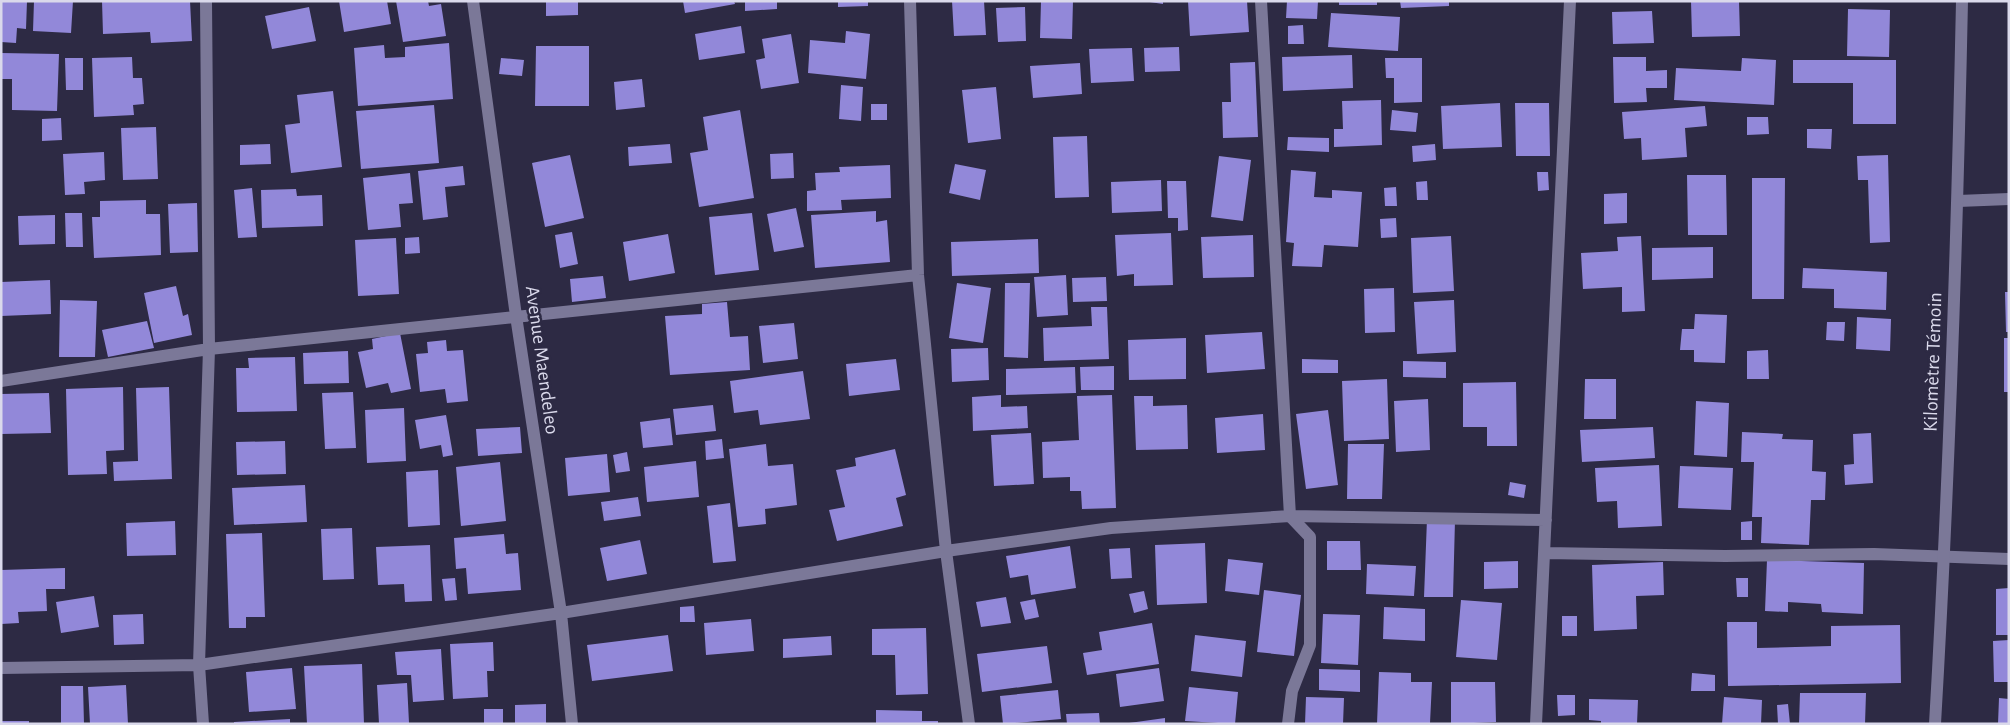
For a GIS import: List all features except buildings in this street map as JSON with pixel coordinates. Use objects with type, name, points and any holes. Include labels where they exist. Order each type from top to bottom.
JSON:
[{"type":"street","points":[[203,724],[199,665],[210,349],[206,1]]},
{"type":"street","name":"Avenue Maendeleo","points":[[473,1],[516,316],[561,613],[572,724]]},
{"type":"street","points":[[910,1],[918,275],[946,551],[969,724]]},
{"type":"street","points":[[1261,1],[1290,516],[1310,538],[1310,645],[1292,690],[1288,724]]},
{"type":"street","points":[[1536,724],[1570,1]]},
{"type":"street","name":"Kilomètre Témoin","points":[[1935,724],[1944,558],[1958,201],[1962,1]]},
{"type":"street","points":[[1958,201],[2009,199]]},
{"type":"street","points":[[1,381],[210,349],[918,275]]},
{"type":"street","points":[[1,668],[199,665],[561,613],[946,551],[1111,528],[1290,516],[1546,520]]},
{"type":"street","points":[[1545,553],[1725,556],[1874,554],[2009,559]]}]
